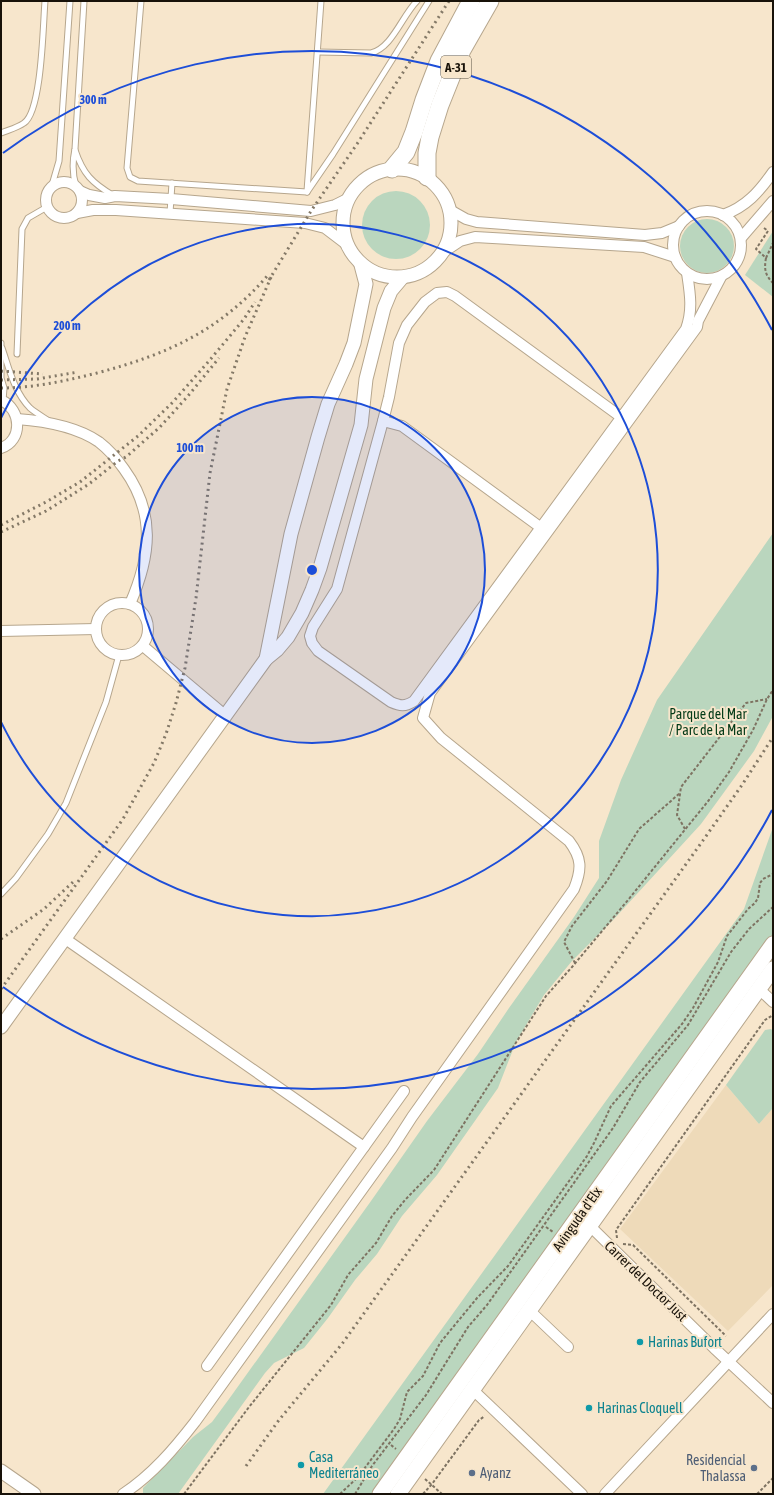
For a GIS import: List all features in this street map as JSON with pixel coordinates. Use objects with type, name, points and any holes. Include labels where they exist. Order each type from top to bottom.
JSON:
[{"type":"highway","name":"A-31","points":[[427,177],[427,153],[422,134],[424,100],[438,61],[471,1]]},
{"type":"highway","name":"A-31","points":[[392,169],[422,134],[440,104],[462,50],[490,1]]},
{"type":"main road","name":"Avinguda d'Elx","points":[[380,1494],[773,944]]},
{"type":"main road","name":"Avinguda d'Elx","points":[[398,1494],[773,969]]},
{"type":"street","points":[[445,251],[450,238],[452,224],[450,210],[446,197],[438,186],[427,177],[410,170],[392,169],[375,173],[360,184],[349,198],[344,213],[343,228],[346,244],[350,252],[362,265],[374,273],[387,277],[402,278],[419,274],[433,264],[445,251],[460,241],[475,237],[644,247],[675,257]]},
{"type":"street","points":[[722,215],[744,205],[754,196],[773,172]]},
{"type":"street","points":[[346,244],[325,228],[305,223],[116,210],[93,210],[77,213],[66,218],[60,218],[50,212],[47,207],[46,195],[52,185],[61,181],[72,183],[78,188],[105,198],[115,196],[171,199],[311,212],[335,205],[349,198]]},
{"type":"street","points":[[77,213],[82,202],[82,196],[78,188]]},
{"type":"street","points":[[741,238],[773,201]]},
{"type":"street","points":[[450,210],[466,219],[477,222],[645,235],[662,233],[679,226]]},
{"type":"street","points":[[711,212],[722,215],[734,224],[741,238],[742,246],[738,261],[728,273],[721,277],[709,280],[697,278],[687,273],[675,257],[674,241],[679,226],[684,220],[699,213],[711,212]]},
{"type":"street","points":[[266,659],[291,534],[316,444],[328,404],[354,343],[366,284],[362,265]]},
{"type":"street","points":[[621,417],[455,296],[447,292],[437,293],[425,302],[407,325],[399,343],[383,421],[337,589],[313,627],[310,636],[312,643],[318,651],[391,702],[400,706],[408,705],[414,701],[686,329],[690,318],[691,305],[687,273]]},
{"type":"street","points":[[126,1493],[158,1465],[196,1422],[392,1148],[412,1117],[574,889],[579,877],[580,864],[576,851],[569,841],[441,738],[423,718],[430,694],[697,327],[698,321],[721,277]]},
{"type":"street","points":[[1,1027],[266,659],[277,650],[288,637],[302,613],[320,568],[361,425],[366,379],[384,308],[391,291],[402,278]]},
{"type":"street","points":[[686,329],[698,321]]},
{"type":"street","points":[[1,448],[11,442],[16,435],[18,427],[14,411],[10,405],[2,401]]},
{"type":"street","points":[[17,419],[53,423],[80,432],[99,442],[118,461],[138,491],[144,508],[147,547],[142,572],[130,604]]},
{"type":"street","points":[[383,421],[402,426],[540,527]]},
{"type":"street","points":[[118,604],[130,604],[138,608],[144,614],[148,621],[148,634],[143,646],[136,652],[128,655],[112,654],[100,644],[97,637],[97,621],[107,608],[118,604]]},
{"type":"street","points":[[1,631],[96,629]]},
{"type":"street","points":[[143,646],[226,716]]},
{"type":"street","points":[[64,938],[364,1147]]},
{"type":"street","points":[[759,989],[773,1002]]},
{"type":"street","points":[[207,1366],[404,1090]]},
{"type":"street","name":"Carrer del Doctor Just","points":[[590,1226],[728,1362],[773,1403]]},
{"type":"street","points":[[529,1310],[568,1347]]},
{"type":"street","points":[[605,1494],[773,1314]]},
{"type":"street","points":[[472,1389],[582,1494]]},
{"type":"street","points":[[1,1471],[34,1494]]},
{"type":"lane","points":[[1,133],[24,123],[32,111],[40,73],[45,1]]},
{"type":"lane","points":[[52,185],[59,161],[70,1]]},
{"type":"lane","points":[[78,188],[73,174],[72,161],[75,149],[84,1]]},
{"type":"lane","points":[[141,1],[127,168],[130,176],[138,181],[307,192]]},
{"type":"lane","points":[[307,192],[321,1]]},
{"type":"lane","points":[[318,52],[378,52],[385,46],[416,1]]},
{"type":"lane","points":[[307,192],[333,154],[429,1]]},
{"type":"lane","points":[[75,149],[80,163],[91,180],[99,187],[115,196]]},
{"type":"lane","points":[[170,213],[172,183]]},
{"type":"lane","points":[[17,354],[22,229],[28,218],[47,207]]},
{"type":"lane","points":[[2,345],[1,378],[4,388],[2,401]]},
{"type":"lane","points":[[2,345],[14,383],[22,399],[32,409],[53,423]]},
{"type":"lane","points":[[1,894],[16,878],[48,834],[66,804],[106,702],[120,655]]},
{"type":"path","points":[[756,221],[768,231],[756,249],[766,258]]},
{"type":"path","points":[[773,243],[766,258],[764,269],[766,276],[773,283]]},
{"type":"path","points":[[184,1494],[249,1407],[331,1305],[348,1275],[376,1243],[392,1216],[434,1170],[546,996],[709,800],[729,772],[753,730],[767,699],[773,690]]},
{"type":"path","points":[[685,829],[677,815],[682,787],[746,703],[767,699]]},
{"type":"path","points":[[575,963],[564,942],[572,926],[607,881],[640,828],[680,793]]},
{"type":"path","points":[[340,1494],[358,1477],[386,1441],[400,1419],[407,1392],[423,1376],[440,1343],[477,1298],[508,1266],[591,1149],[611,1106],[682,1024],[693,1008],[718,962],[726,936],[748,909],[755,903],[758,898],[760,883],[763,879],[773,874]]},
{"type":"path","points":[[355,1494],[372,1466],[426,1395],[468,1327],[487,1306],[608,1135],[640,1082],[688,1026],[731,952],[749,930],[773,907]]},
{"type":"path","points":[[726,1336],[633,1245],[618,1243],[616,1230],[765,1020],[773,1015]]},
{"type":"path","points":[[423,1494],[479,1420],[494,1409]]},
{"type":"path","points":[[424,1477],[442,1494]]},
{"type":"path","points":[[757,1494],[773,1478]]},
{"type":"shaded area","points":[[726,1085],[759,1124],[773,1108],[773,1285],[728,1331],[620,1229]]},
{"type":"green space","points":[[396,191],[409,194],[420,201],[427,212],[430,225],[427,238],[420,249],[409,256],[396,259],[383,256],[372,249],[365,238],[362,225],[365,212],[372,201],[383,194]]},
{"type":"green space","points":[[702,219],[712,219],[722,223],[730,231],[734,241],[734,251],[730,261],[722,269],[712,273],[702,273],[692,269],[684,261],[680,251],[680,241],[684,231],[692,223]]},
{"type":"green space","points":[[773,231],[773,297],[745,275]]},
{"type":"green space","name":"Parque del Mar / Parc de la Mar","points":[[773,533],[773,716],[754,751],[701,824],[614,919],[572,961],[544,995],[516,1042],[498,1088],[437,1175],[402,1216],[377,1254],[355,1280],[304,1348],[274,1363],[265,1373],[178,1494],[143,1494],[143,1488],[193,1437],[212,1422],[427,1121],[478,1054],[574,917],[599,878],[599,841],[621,780],[657,700]]},
{"type":"green space","points":[[773,827],[773,934],[374,1494],[323,1494],[744,909]]},
{"type":"green space","points":[[771,1029],[773,1031],[773,1108],[759,1124],[726,1085],[765,1030]]},
{"type":"railway","points":[[269,280],[311,211],[357,144],[449,1]]},
{"type":"railway","points":[[1,388],[13,388],[61,381],[97,373],[147,358],[191,338],[212,325],[231,311],[269,274]]},
{"type":"railway","points":[[1,989],[123,819],[154,763],[166,734],[185,668],[196,598],[210,473],[227,389],[245,337],[272,275]]},
{"type":"railway","points":[[1,525],[46,502],[80,482],[138,436],[173,402],[209,361],[244,319],[255,302]]},
{"type":"railway","points":[[1,532],[46,511],[89,484],[118,461],[126,457],[160,427],[219,358]]},
{"type":"railway","points":[[1,371],[43,374]]},
{"type":"railway","points":[[1,380],[37,379],[78,372]]},
{"type":"railway","points":[[246,1466],[279,1420],[342,1344],[704,839],[742,785],[773,737]]},
{"type":"railway","points":[[1,939],[44,909],[73,882]]},
{"type":"place","name":"Harinas Bufort","points":[[640,1342]]},
{"type":"place","name":"Harinas Cloquell","points":[[589,1408]]},
{"type":"place","name":"Casa Mediterráneo","points":[[301,1465]]},
{"type":"place","name":"Residencial Thalassa","points":[[754,1468]]},
{"type":"place","name":"Ayanz","points":[[472,1473]]}]
